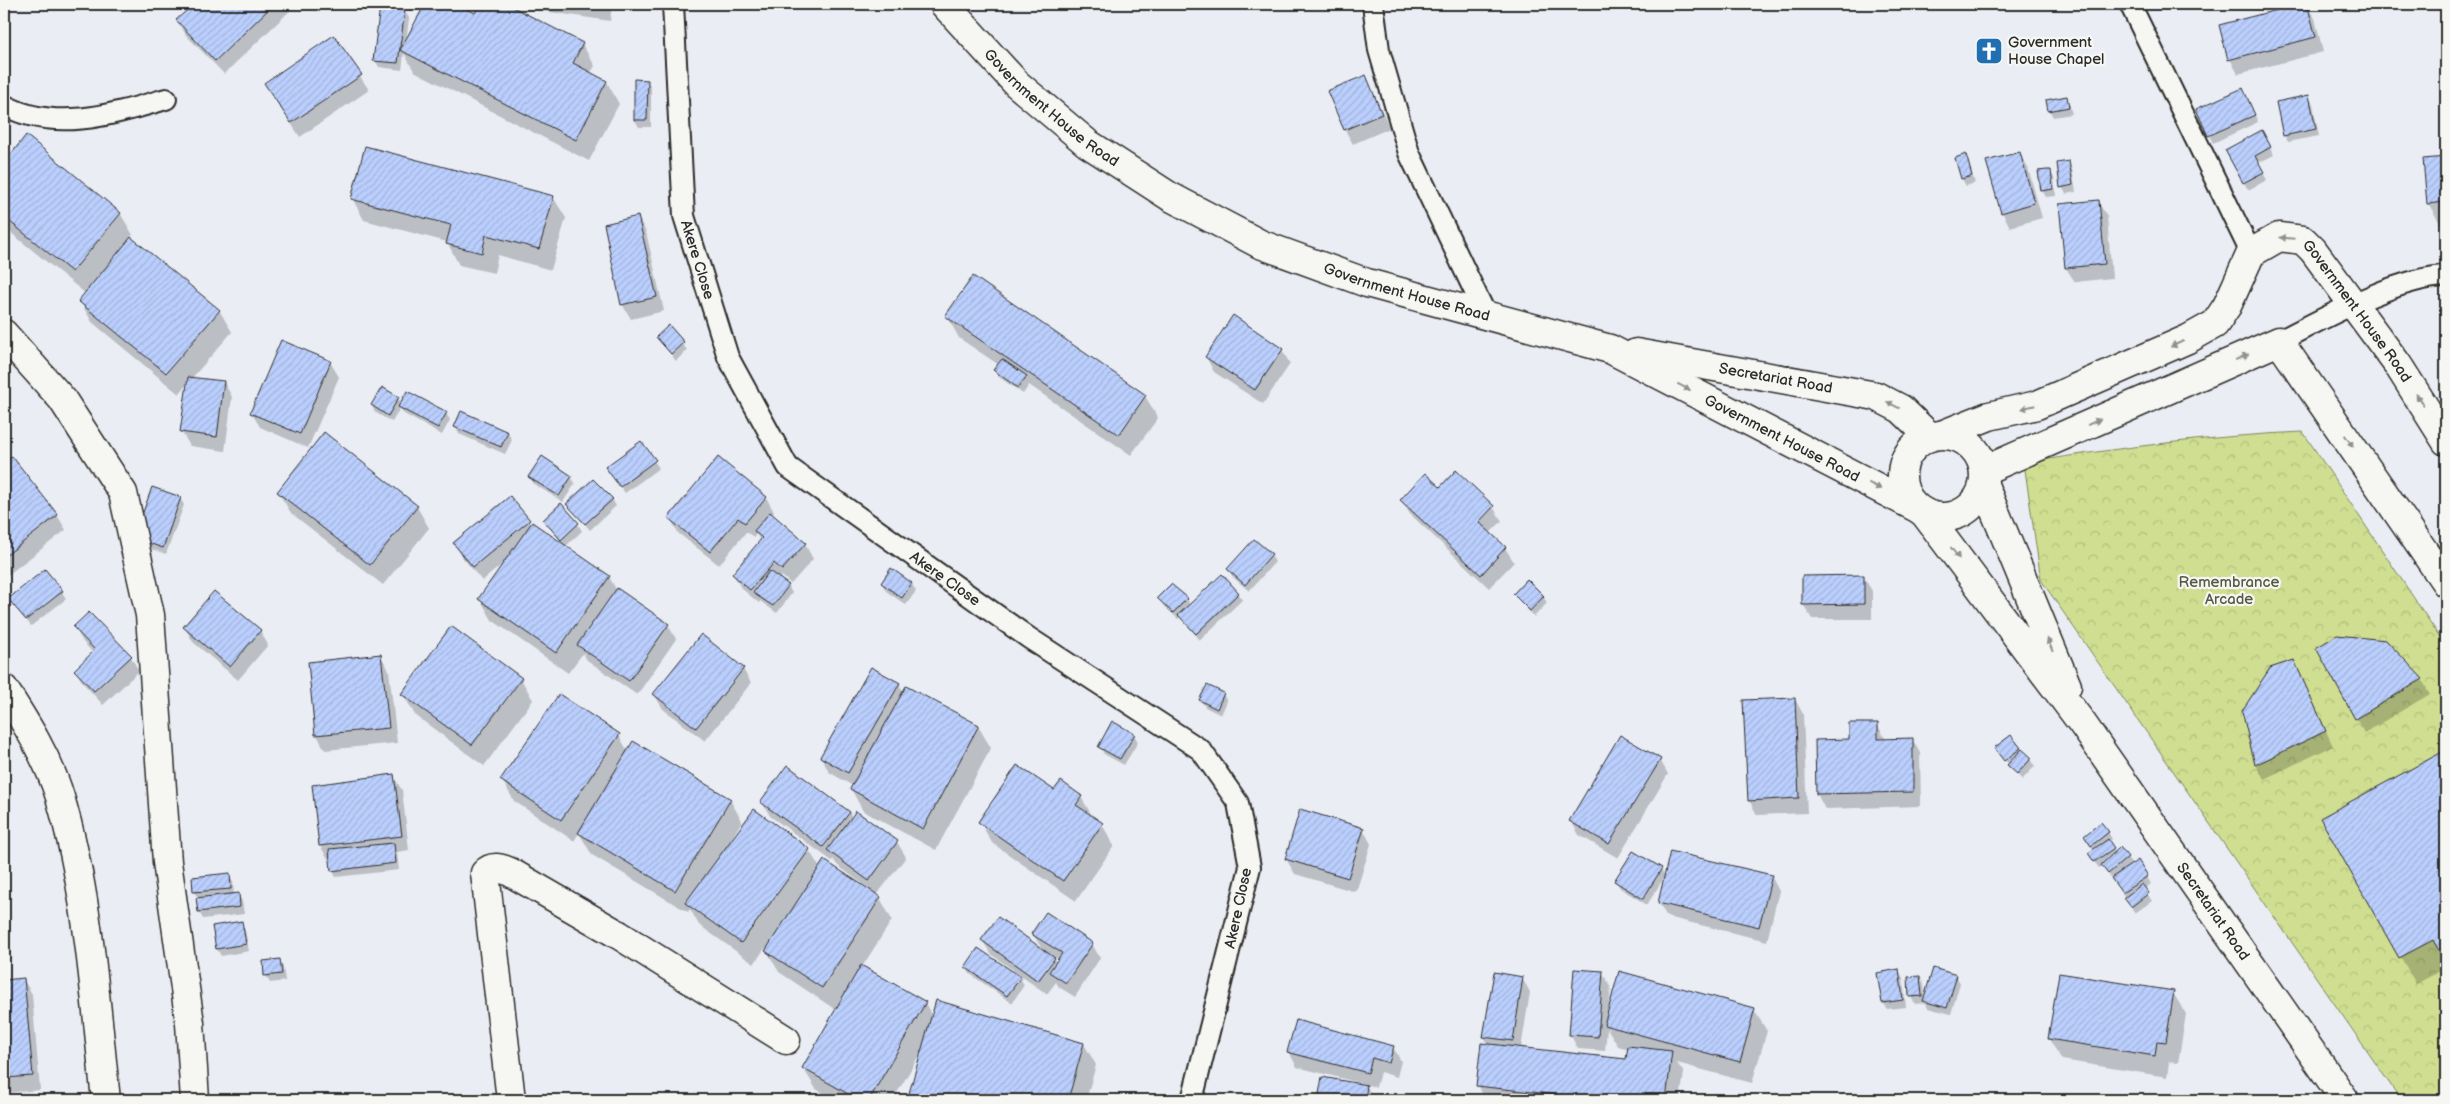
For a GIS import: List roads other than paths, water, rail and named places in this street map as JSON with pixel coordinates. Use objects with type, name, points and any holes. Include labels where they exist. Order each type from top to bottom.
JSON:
[{"type":"street","name":"Government House Road","points":[[944,4],[1017,84],[1087,143],[1169,196],[1269,247],[1367,283],[1610,349],[1920,510]]},
{"type":"street","name":"Government House Road","points":[[2252,253],[2279,237],[2303,240],[2313,250],[2398,365],[2446,441]]},
{"type":"street","points":[[1937,435],[1959,437],[1971,445],[1980,456],[1984,478],[1980,497],[1962,513],[1950,517],[1938,517],[1920,510],[1907,498],[1902,486],[1902,468],[1910,451],[1918,442],[1937,435],[1989,416],[2037,405],[2188,339],[2215,324],[2227,306],[2252,253]]},
{"type":"street","points":[[4,334],[62,399],[123,493],[150,615],[167,862],[190,1023],[195,1100]]},
{"type":"street","points":[[1984,478],[2279,341],[2446,582]]},
{"type":"street","name":"Secretariat Road","points":[[1610,349],[1876,396],[1901,409],[1937,435]]},
{"type":"street","name":"Secretariat Road","points":[[1984,478],[2082,723]]},
{"type":"street","name":"Secretariat Road","points":[[1920,510],[2082,723],[2345,1100]]},
{"type":"street","points":[[4,689],[30,729],[59,796],[83,894],[106,1100]]},
{"type":"street","points":[[510,1100],[485,873],[495,867],[510,872],[620,935],[786,1040]]},
{"type":"lane","name":"Akere Close","points":[[673,4],[684,216],[728,357],[788,467],[1029,638],[1201,750],[1238,803],[1250,867],[1192,1100]]},
{"type":"lane","points":[[1373,4],[1379,50],[1409,153],[1486,315]]},
{"type":"lane","points":[[2130,4],[2252,253]]},
{"type":"lane","points":[[4,105],[30,116],[64,120],[104,116],[166,99]]},
{"type":"lane","points":[[2279,341],[2352,304],[2430,277],[2446,276]]},
{"type":"place","name":"Government House Chapel","points":[[1989,51]]},
{"type":"park label","name":"Remembrance Arcade","points":[[2229,590]]}]
